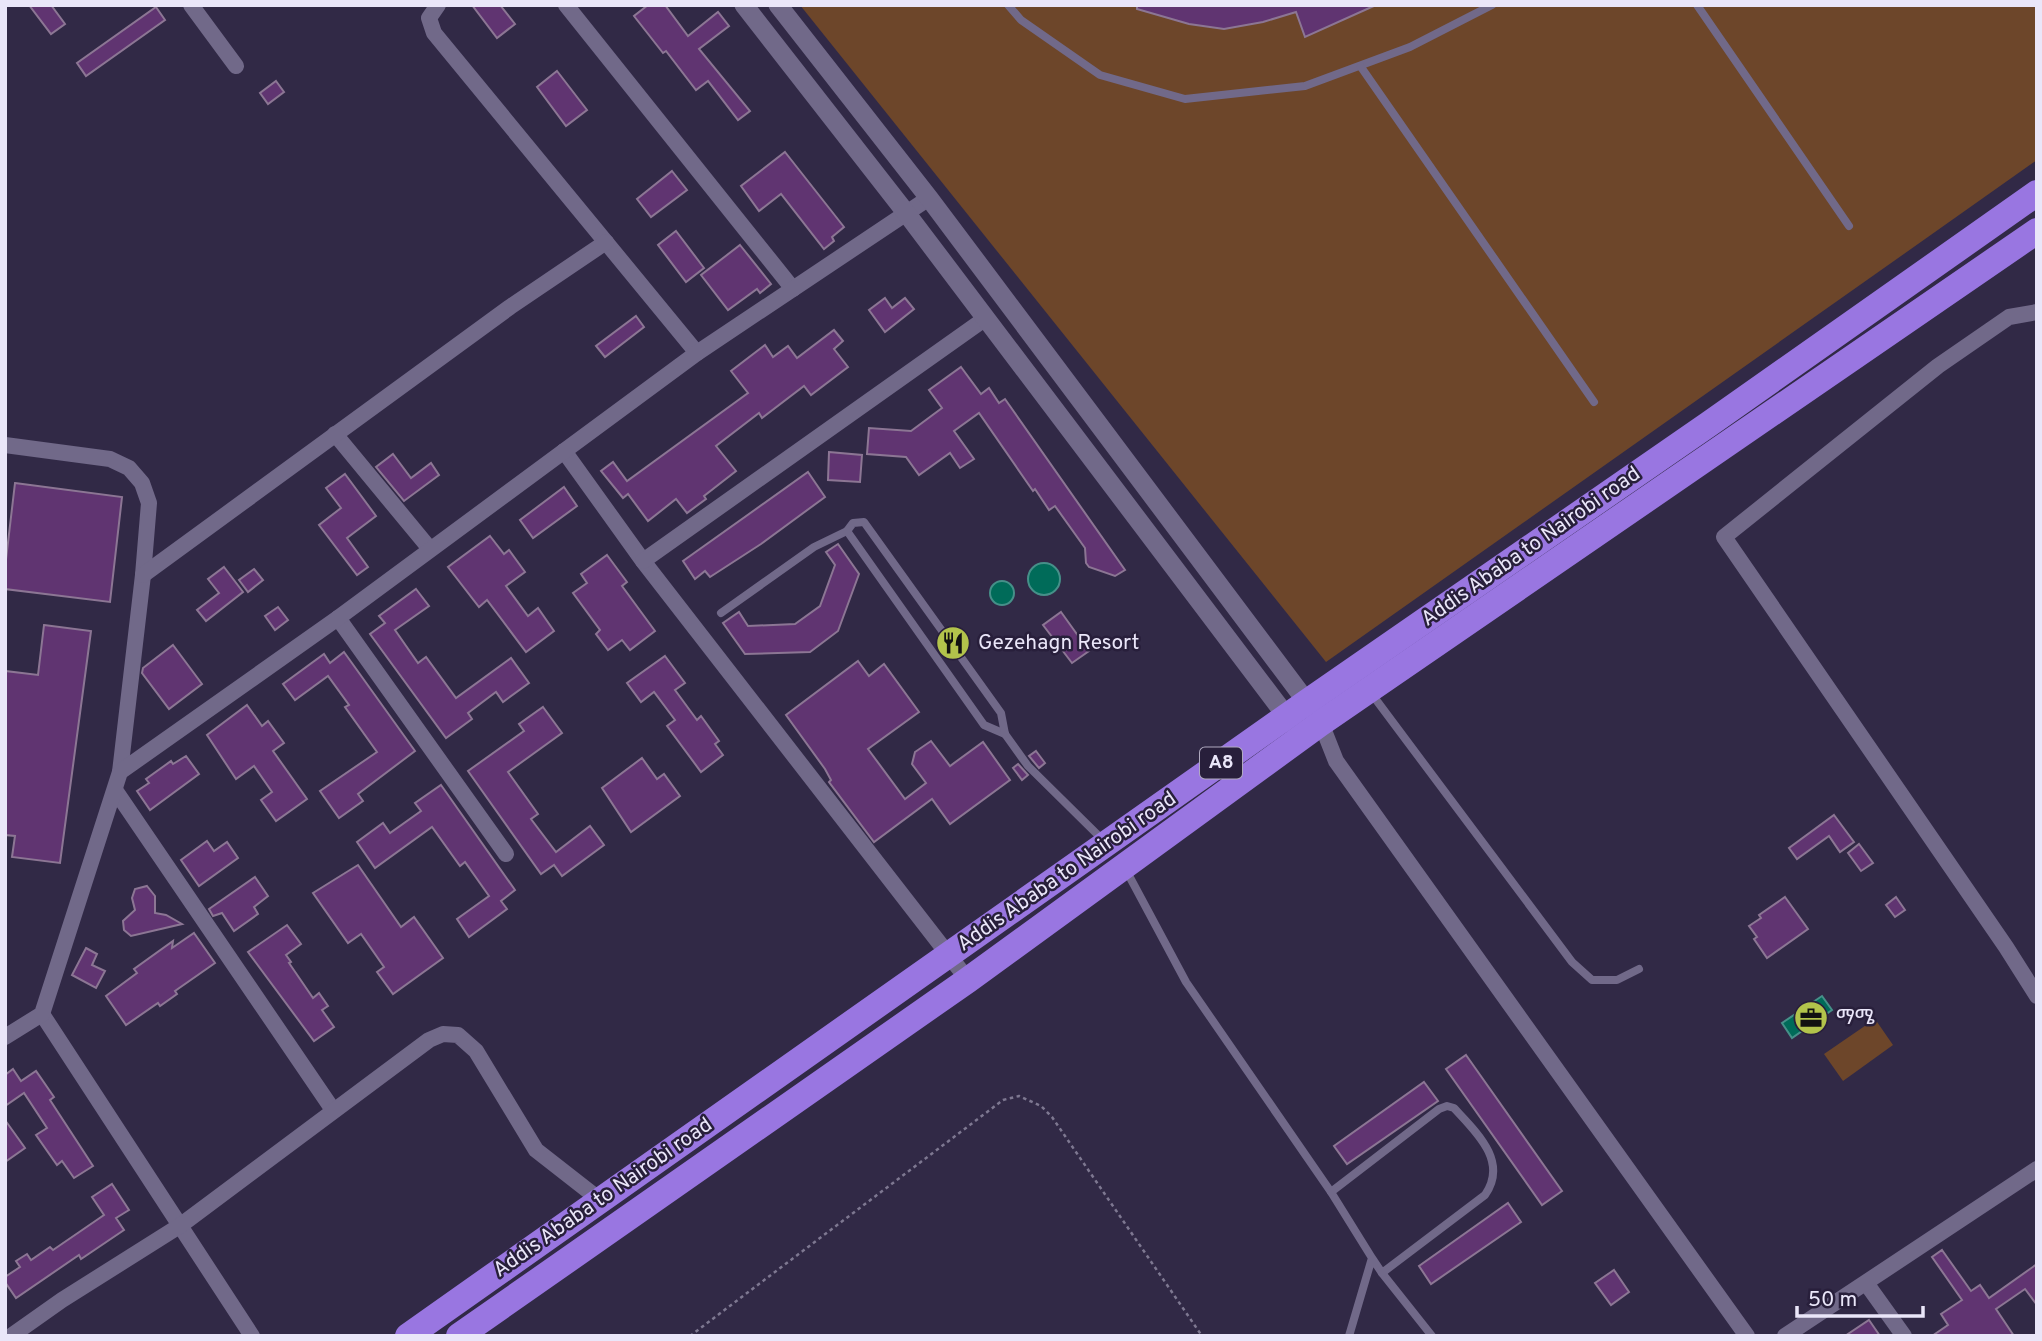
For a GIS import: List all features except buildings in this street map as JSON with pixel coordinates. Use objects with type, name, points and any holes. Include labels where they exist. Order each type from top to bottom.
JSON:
[{"type":"highway","name":"Addis Ababa to Nairobi road","points":[[459,1336],[968,980],[1124,867],[1304,720],[1721,416],[2037,193]]},
{"type":"highway","name":"Addis Ababa to Nairobi road","points":[[408,1336],[1106,844],[1304,720],[1369,690],[2037,231]]},
{"type":"street","points":[[191,5],[236,66]]},
{"type":"street","points":[[438,5],[429,18],[434,33],[696,353]]},
{"type":"street","points":[[566,5],[793,289]]},
{"type":"street","points":[[744,5],[986,318],[1336,761],[1747,1336]]},
{"type":"street","points":[[778,5],[929,198],[1336,761]]},
{"type":"street","points":[[120,772],[338,618],[696,353],[929,198]]},
{"type":"street","points":[[143,575],[510,307],[606,243]]},
{"type":"street","points":[[2037,312],[2009,317],[1938,366],[1724,537],[2037,996]]},
{"type":"street","points":[[643,561],[986,318]]},
{"type":"street","points":[[335,434],[430,549]]},
{"type":"street","points":[[5,445],[110,459],[129,468],[142,483],[149,503],[120,772],[42,1014],[5,1037]]},
{"type":"street","points":[[564,450],[643,561],[968,980]]},
{"type":"street","points":[[338,618],[506,855]]},
{"type":"street","points":[[115,790],[333,1110]]},
{"type":"street","points":[[42,1014],[252,1336]]},
{"type":"street","points":[[10,1336],[62,1300],[181,1226],[333,1110],[429,1040],[443,1034],[458,1035],[476,1051],[536,1150],[600,1200]]},
{"type":"street","points":[[1785,1336],[2037,1169]]},
{"type":"street","points":[[1866,1283],[1904,1336]]},
{"type":"lane","points":[[1008,5],[1021,20],[1100,75],[1185,99],[1305,86],[1362,67],[1409,47],[1492,5]]},
{"type":"lane","points":[[1697,5],[1849,226]]},
{"type":"lane","points":[[1362,67],[1594,402]]},
{"type":"lane","points":[[721,613],[814,547],[847,531],[853,523],[864,522],[1002,713],[1005,733],[1028,766],[1106,844]]},
{"type":"lane","points":[[847,531],[984,725],[1005,733]]},
{"type":"lane","points":[[1369,690],[1572,962],[1592,980],[1617,980],[1639,969]]},
{"type":"lane","points":[[1124,867],[1186,982],[1331,1192],[1382,1273],[1432,1336]]},
{"type":"lane","points":[[1331,1192],[1439,1109],[1447,1106],[1454,1108],[1487,1146],[1492,1166],[1492,1185],[1485,1195],[1382,1273]]},
{"type":"lane","points":[[1349,1336],[1372,1258]]},
{"type":"path","points":[[690,1336],[1003,1100],[1019,1096],[1041,1106],[1052,1117],[1202,1336]]},
{"type":"shaded area","points":[[800,5],[2037,5],[2037,160],[1326,662]]},
{"type":"shaded area","points":[[1044,563],[1056,567],[1060,579],[1056,591],[1044,595],[1032,591],[1028,579],[1032,567]]},
{"type":"shaded area","points":[[997,581],[1007,581],[1014,588],[1014,598],[1007,605],[997,605],[990,598],[990,588]]},
{"type":"shaded area","points":[[1822,996],[1832,1010],[1792,1038],[1782,1023]]},
{"type":"shaded area","points":[[1875,1019],[1893,1045],[1843,1081],[1824,1054]]},
{"type":"place","name":"Gezehagn Resort","points":[[953,643]]},
{"type":"place","name":"ማሜ","points":[[1811,1018]]}]
